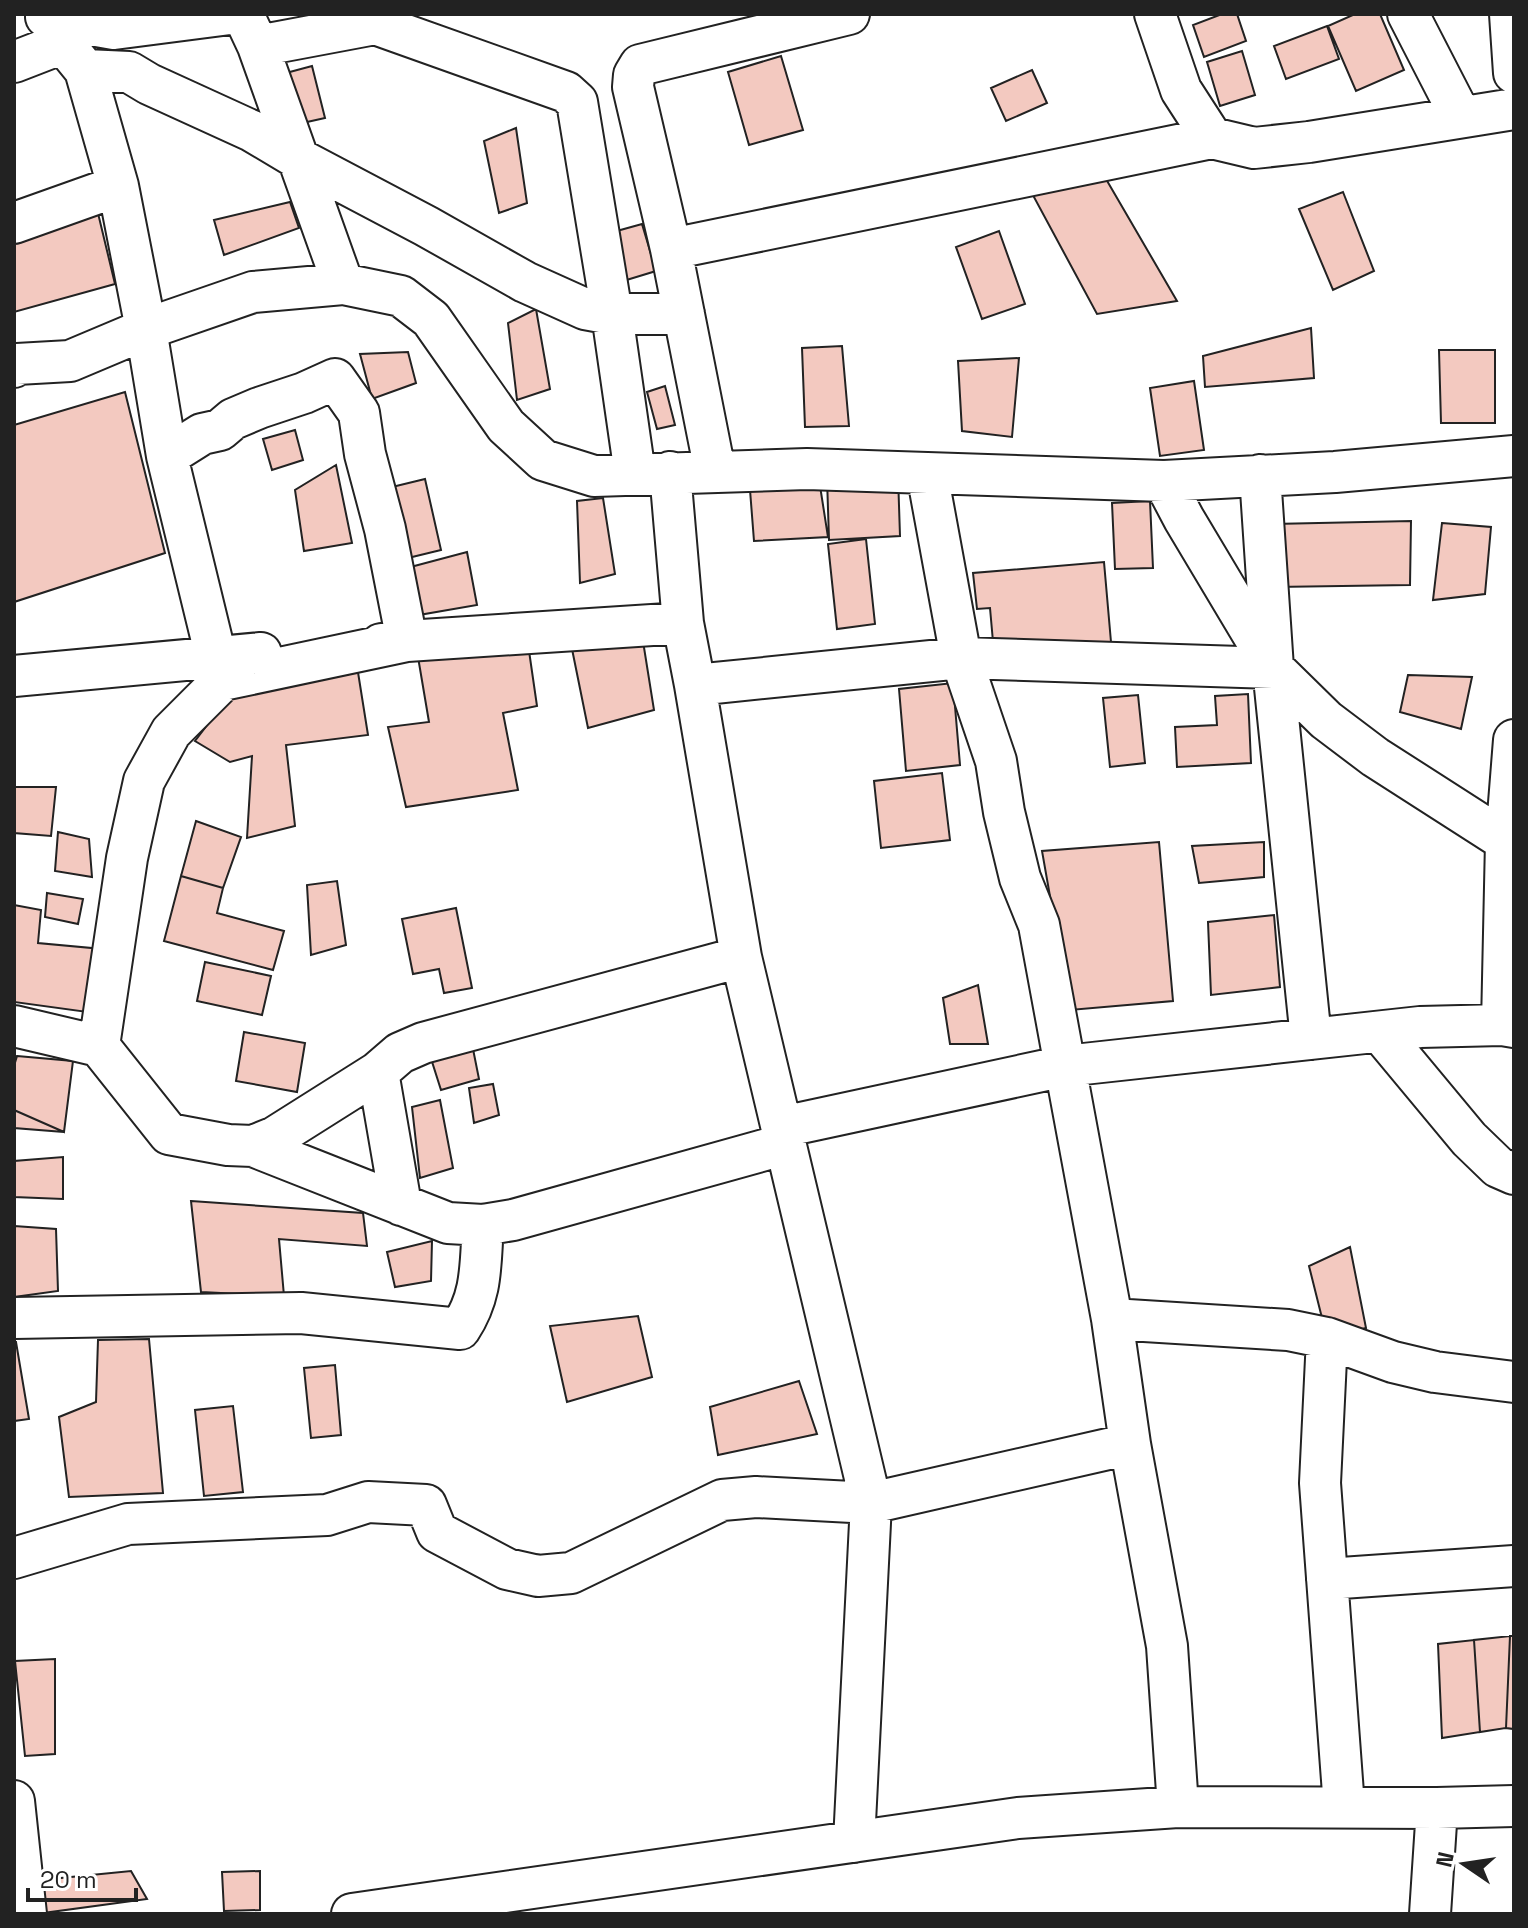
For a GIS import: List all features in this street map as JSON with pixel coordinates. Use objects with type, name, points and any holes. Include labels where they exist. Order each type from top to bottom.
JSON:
[{"type":"street","points":[[14,62],[60,36],[230,14]]},
{"type":"street","points":[[715,471],[671,249],[633,87],[634,75],[640,65],[849,14]]},
{"type":"street","points":[[1155,14],[1181,90],[1212,138]]},
{"type":"street","points":[[1408,14],[1461,117]]},
{"type":"street","points":[[1510,14],[1514,73]]},
{"type":"street","points":[[343,284],[251,30],[383,19],[566,92],[577,102],[612,314],[652,473],[695,685],[741,957],[871,1503],[854,1842]]},
{"type":"street","points":[[60,36],[149,84],[252,131],[525,282],[585,309],[612,314],[684,314]]},
{"type":"street","points":[[60,36],[118,186],[167,456],[220,669]]},
{"type":"street","points":[[671,249],[1212,138],[1254,148],[1514,109]]},
{"type":"street","points":[[14,223],[118,186]]},
{"type":"street","points":[[14,367],[17,364],[70,361],[146,329],[253,292],[343,284],[401,296],[431,319],[506,426],[543,460],[594,476],[807,469],[1164,481],[1335,472],[1514,456]]},
{"type":"street","points":[[167,456],[202,434],[220,430],[233,419],[335,379],[359,413],[365,454],[385,529],[407,641]]},
{"type":"street","points":[[927,473],[961,658],[996,761],[1004,812],[1020,878],[1039,925],[1112,1319],[1130,1444],[1167,1646],[1178,1807]]},
{"type":"street","points":[[1260,475],[1273,668],[1311,1039]]},
{"type":"street","points":[[1164,481],[1273,668],[1326,720],[1375,757],[1510,842]]},
{"type":"street","points":[[14,676],[220,669],[407,641],[683,623]]},
{"type":"street","points":[[695,685],[961,658],[1273,668]]},
{"type":"street","points":[[99,1046],[127,858],[144,781],[171,732],[220,669]]},
{"type":"street","points":[[14,1026],[99,1046],[169,1134],[228,1145],[253,1146],[448,1223],[483,1225],[513,1220],[784,1136],[1065,1066],[1420,1027],[1508,1026],[1514,740]]},
{"type":"street","points":[[253,1146],[275,1137],[378,1072],[400,1053],[423,1043],[741,957]]},
{"type":"street","points":[[1380,1032],[1469,1139],[1498,1167],[1514,1174]]},
{"type":"street","points":[[378,1072],[401,1205]]},
{"type":"street","points":[[14,1318],[301,1313],[460,1329],[471,1312],[478,1290],[483,1225]]},
{"type":"street","points":[[1112,1319],[1288,1330],[1327,1338],[1393,1362],[1435,1372],[1514,1382]]},
{"type":"street","points":[[1327,1338],[1320,1483],[1344,1807]]},
{"type":"street","points":[[14,1558],[128,1524],[327,1515],[368,1502],[426,1505],[437,1532],[507,1569],[538,1576],[571,1573],[722,1500],[756,1497],[871,1503],[1130,1444]]},
{"type":"street","points":[[1327,1579],[1514,1566]]},
{"type":"street","points":[[14,1801],[26,1914]]},
{"type":"street","points":[[352,1914],[454,1907],[1018,1818],[1178,1807],[1514,1806]]},
{"type":"street","points":[[1424,1913],[1437,1808]]},
{"type":"building","points":[[1222,14],[1237,14],[1246,41],[1204,57],[1193,25]]},
{"type":"building","points":[[1355,14],[1380,14],[1404,70],[1356,91],[1328,26]]},
{"type":"building","points":[[1327,26],[1339,59],[1286,79],[1274,46]]},
{"type":"building","points":[[1242,51],[1255,95],[1220,106],[1207,62]]},
{"type":"building","points":[[781,56],[803,130],[749,145],[728,72]]},
{"type":"building","points":[[312,66],[325,118],[298,124],[286,73]]},
{"type":"building","points":[[1032,70],[1047,103],[1006,121],[991,88]]},
{"type":"building","points":[[516,128],[527,203],[499,213],[484,141]]},
{"type":"building","points":[[1099,167],[1177,301],[1097,314],[1028,186]]},
{"type":"building","points":[[1343,192],[1374,271],[1333,290],[1299,209]]},
{"type":"building","points":[[290,202],[299,228],[224,255],[214,220]]},
{"type":"building","points":[[97,209],[115,284],[14,312],[14,235]]},
{"type":"building","points":[[642,224],[656,271],[620,282],[606,234]]},
{"type":"building","points":[[999,231],[1025,304],[982,319],[956,247]]},
{"type":"building","points":[[536,309],[550,389],[517,400],[508,323]]},
{"type":"building","points":[[1311,328],[1314,378],[1205,387],[1203,356]]},
{"type":"building","points":[[842,346],[849,426],[805,427],[802,348]]},
{"type":"building","points":[[1439,350],[1495,350],[1495,423],[1441,423]]},
{"type":"building","points":[[408,352],[416,383],[372,399],[360,354]]},
{"type":"building","points":[[1019,358],[1012,437],[962,431],[958,361]]},
{"type":"building","points":[[1194,381],[1204,450],[1160,456],[1150,388]]},
{"type":"building","points":[[665,386],[675,425],[657,429],[647,392]]},
{"type":"building","points":[[125,392],[165,553],[14,602],[14,425]]},
{"type":"building","points":[[295,430],[303,460],[272,470],[263,439]]},
{"type":"building","points":[[336,465],[352,543],[304,551],[295,490]]},
{"type":"building","points":[[818,473],[828,537],[754,541],[749,477]]},
{"type":"building","points":[[898,475],[900,536],[829,540],[827,478]]},
{"type":"building","points":[[425,479],[441,550],[408,558],[392,487]]},
{"type":"building","points":[[603,498],[615,574],[580,583],[577,501]]},
{"type":"building","points":[[1150,501],[1153,568],[1115,569],[1112,503]]},
{"type":"building","points":[[1411,521],[1410,585],[1274,587],[1273,524]]},
{"type":"building","points":[[1442,523],[1491,527],[1485,594],[1433,600]]},
{"type":"building","points":[[866,539],[875,624],[837,629],[828,544]]},
{"type":"building","points":[[467,552],[477,605],[413,616],[403,569]]},
{"type":"building","points":[[1104,562],[1111,642],[994,653],[990,608],[977,609],[973,573]]},
{"type":"building","points":[[642,635],[654,710],[588,728],[571,644]]},
{"type":"building","points":[[527,637],[537,706],[503,713],[518,790],[406,807],[388,727],[429,722],[418,657]]},
{"type":"building","points":[[357,666],[368,735],[286,745],[295,826],[247,838],[252,756],[230,762],[195,741],[221,707],[247,681]]},
{"type":"building","points":[[1408,675],[1472,677],[1461,729],[1400,712]]},
{"type":"building","points":[[953,683],[960,765],[906,771],[899,689]]},
{"type":"building","points":[[1248,694],[1251,763],[1177,767],[1175,727],[1217,725],[1215,696]]},
{"type":"building","points":[[1138,695],[1145,763],[1110,767],[1103,698]]},
{"type":"building","points":[[942,773],[950,840],[881,848],[874,781]]},
{"type":"building","points":[[14,787],[56,787],[51,836],[14,833]]},
{"type":"building","points":[[196,821],[241,837],[223,888],[181,876]]},
{"type":"building","points":[[58,832],[89,839],[92,877],[55,871]]},
{"type":"building","points":[[1159,842],[1173,1001],[1070,1010],[1042,851]]},
{"type":"building","points":[[1264,842],[1264,877],[1199,883],[1192,846]]},
{"type":"building","points":[[181,876],[223,888],[217,913],[284,931],[273,970],[164,941]]},
{"type":"building","points":[[337,881],[346,945],[311,955],[307,885]]},
{"type":"building","points":[[47,893],[83,899],[78,924],[45,917]]},
{"type":"building","points":[[14,905],[41,910],[38,943],[102,949],[87,1012],[14,1002]]},
{"type":"building","points":[[456,908],[472,988],[444,993],[439,969],[413,974],[402,919]]},
{"type":"building","points":[[1274,915],[1280,987],[1211,995],[1208,922]]},
{"type":"building","points":[[205,962],[271,976],[262,1015],[197,1001]]},
{"type":"building","points":[[978,985],[988,1044],[950,1044],[943,998]]},
{"type":"building","points":[[244,1032],[305,1043],[297,1092],[236,1081]]},
{"type":"building","points":[[472,1044],[479,1079],[441,1090],[428,1049]]},
{"type":"building","points":[[17,1056],[73,1061],[64,1132],[14,1110],[14,1066]]},
{"type":"building","points":[[493,1084],[499,1115],[474,1123],[469,1088]]},
{"type":"building","points":[[440,1100],[453,1168],[420,1178],[412,1107]]},
{"type":"building","points":[[14,1110],[64,1132],[14,1128]]},
{"type":"building","points":[[63,1157],[63,1199],[14,1197],[14,1161]]},
{"type":"building","points":[[191,1201],[363,1213],[367,1246],[279,1239],[284,1296],[201,1292]]},
{"type":"building","points":[[14,1226],[56,1229],[58,1291],[14,1297]]},
{"type":"building","points":[[432,1241],[431,1281],[395,1287],[387,1252]]},
{"type":"building","points":[[1350,1247],[1366,1328],[1327,1338],[1309,1266]]},
{"type":"building","points":[[638,1316],[652,1377],[567,1402],[550,1326]]},
{"type":"building","points":[[149,1339],[163,1493],[69,1497],[59,1417],[96,1402],[98,1340]]},
{"type":"building","points":[[14,1342],[29,1419],[14,1421]]},
{"type":"building","points":[[335,1365],[341,1435],[311,1438],[304,1368]]},
{"type":"building","points":[[799,1381],[817,1434],[718,1455],[710,1407]]},
{"type":"building","points":[[233,1406],[243,1492],[204,1496],[195,1410]]},
{"type":"building","points":[[1510,1636],[1506,1728],[1480,1732],[1474,1640]]},
{"type":"building","points":[[1510,1636],[1514,1636],[1514,1729],[1506,1728]]},
{"type":"building","points":[[1474,1640],[1480,1732],[1442,1738],[1438,1644]]},
{"type":"building","points":[[55,1659],[55,1754],[25,1756],[15,1661]]},
{"type":"building","points":[[131,1871],[147,1899],[43,1913],[41,1880]]},
{"type":"building","points":[[260,1871],[260,1910],[224,1911],[222,1872]]}]
